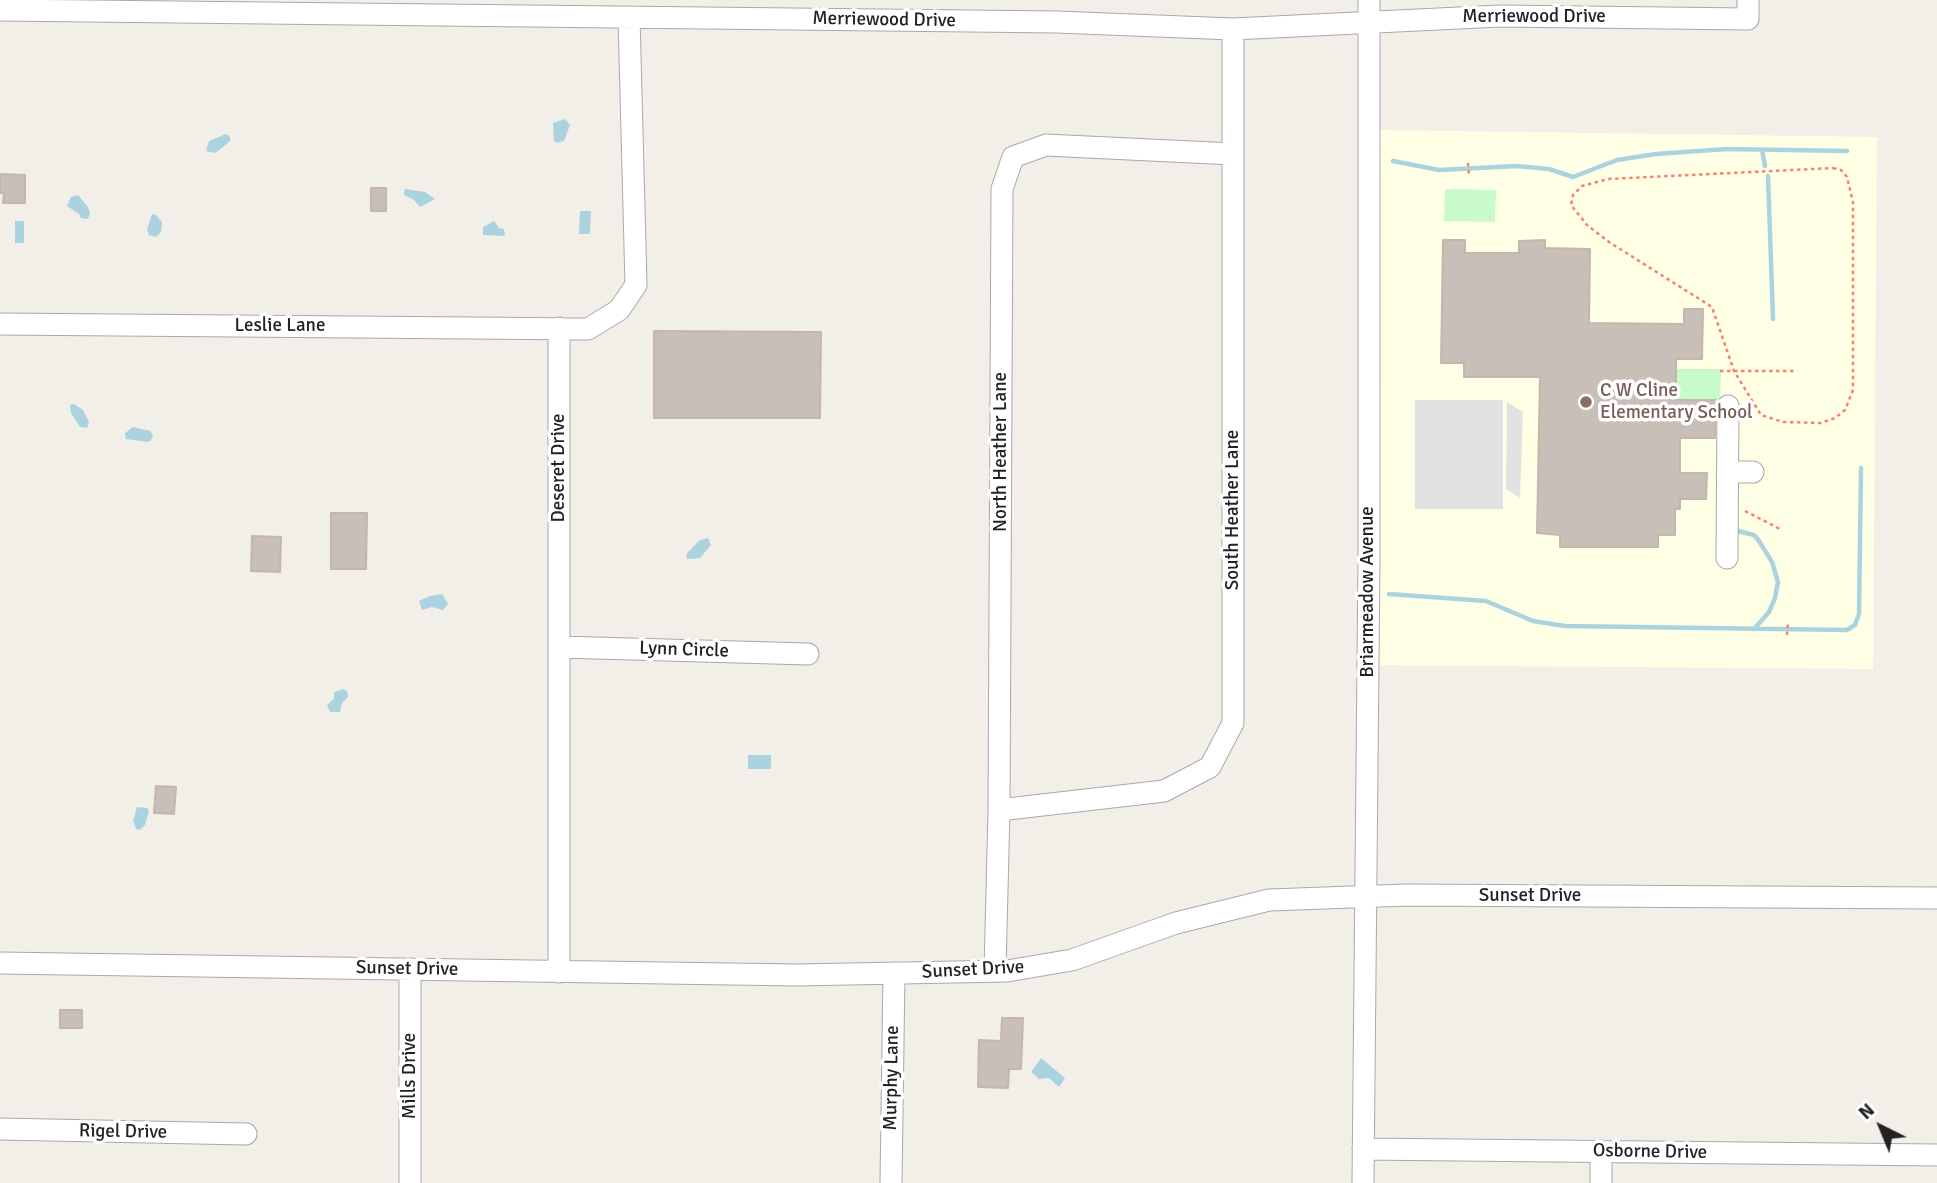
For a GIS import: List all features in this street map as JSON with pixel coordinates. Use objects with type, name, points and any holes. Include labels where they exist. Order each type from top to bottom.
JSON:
[{"type":"street","name":"Briarmeadow Avenue","points":[[1363,1183],[1369,558],[1369,0]]},
{"type":"street","name":"Merriewood Drive","points":[[0,10],[502,8],[629,17],[1057,22],[1233,29],[1369,22],[1517,8],[1748,19],[1748,0]]},
{"type":"street","points":[[559,328],[588,329],[619,310],[636,285],[629,17]]},
{"type":"street","name":"South Heather Lane","points":[[999,810],[1164,791],[1210,767],[1233,723],[1233,29]]},
{"type":"street","name":"North Heather Lane","points":[[995,971],[999,810],[1002,189],[1013,157],[1046,145],[1233,154]]},
{"type":"street","name":"Leslie Lane","points":[[0,324],[559,328]]},
{"type":"street","name":"Deseret Drive","points":[[559,328],[559,972]]},
{"type":"street","points":[[1727,558],[1728,405]]},
{"type":"street","points":[[1728,472],[1753,472]]},
{"type":"street","name":"Lynn Circle","points":[[559,647],[808,654]]},
{"type":"street","name":"Sunset Drive","points":[[0,963],[797,975],[995,971],[1072,960],[1176,923],[1269,900],[1366,897],[1937,898]]},
{"type":"street","name":"Mills Drive","points":[[410,970],[410,1183]]},
{"type":"street","name":"Murphy Lane","points":[[891,1183],[894,973]]},
{"type":"street","name":"Rigel Drive","points":[[0,1129],[246,1134]]},
{"type":"street","name":"Osborne Drive","points":[[1363,1149],[1937,1155]]},
{"type":"street","points":[[1601,1151],[1601,1183]]},
{"type":"path","points":[[1468,163],[1469,175]]},
{"type":"path","points":[[1833,168],[1845,173],[1853,202],[1853,390],[1849,404],[1840,415],[1821,423],[1766,419],[1758,412],[1734,371],[1712,307],[1609,242],[1587,225],[1570,205],[1570,200],[1577,190],[1608,179],[1833,168]]},
{"type":"path","points":[[1720,371],[1794,371]]},
{"type":"path","points":[[1727,511],[1746,510],[1782,530]]},
{"type":"path","points":[[1787,635],[1788,623]]},
{"type":"shaded area","points":[[1379,130],[1877,137],[1873,669],[1373,665]]},
{"type":"shaded area","points":[[1415,400],[1503,400],[1503,509],[1415,509]]},
{"type":"shaded area","points":[[1507,402],[1523,412],[1520,498],[1506,489]]},
{"type":"green space","points":[[1445,189],[1496,190],[1495,222],[1444,221]]},
{"type":"green space","points":[[1676,369],[1721,369],[1720,401],[1674,400]]},
{"type":"water","points":[[565,119],[570,125],[564,141],[557,143],[554,141],[553,123]]},
{"type":"water","points":[[226,134],[230,141],[222,148],[215,153],[206,151],[209,141]]},
{"type":"water","points":[[405,189],[425,192],[435,199],[420,207],[404,195]]},
{"type":"water","points":[[78,195],[88,207],[88,219],[81,218],[67,206],[71,197]]},
{"type":"water","points":[[580,211],[591,211],[590,234],[579,234]]},
{"type":"water","points":[[152,214],[162,222],[161,232],[156,237],[149,235],[147,230]]},
{"type":"water","points":[[15,221],[24,221],[24,243],[15,243]]},
{"type":"water","points":[[494,221],[499,228],[504,229],[505,236],[483,235],[483,227]]},
{"type":"water","points":[[74,404],[83,410],[89,422],[87,428],[80,427],[71,413],[70,405]]},
{"type":"water","points":[[133,427],[150,431],[153,435],[151,440],[148,442],[126,439],[125,433]]},
{"type":"water","points":[[708,538],[711,545],[700,558],[686,558],[687,553],[700,540]]},
{"type":"water","points":[[442,594],[448,604],[443,610],[432,607],[422,610],[419,601]]},
{"type":"water","points":[[343,689],[347,691],[348,697],[342,703],[340,712],[330,712],[327,705],[334,699],[334,692]]},
{"type":"water","points":[[748,755],[771,755],[771,769],[748,769]]},
{"type":"water","points":[[137,807],[147,808],[149,811],[145,825],[140,830],[136,829],[133,821]]},
{"type":"water","points":[[1041,1058],[1065,1078],[1059,1087],[1049,1078],[1039,1079],[1031,1072]]},
{"type":"building","points":[[0,174],[25,175],[25,203],[3,203]]},
{"type":"building","points":[[371,188],[386,188],[386,211],[371,211]]},
{"type":"building","points":[[1443,240],[1465,240],[1465,253],[1519,253],[1519,241],[1545,240],[1545,248],[1590,249],[1589,323],[1684,324],[1684,309],[1703,309],[1702,359],[1676,359],[1676,400],[1716,400],[1715,438],[1680,438],[1680,473],[1707,473],[1706,499],[1680,499],[1680,509],[1675,509],[1675,535],[1658,535],[1658,547],[1560,547],[1560,535],[1537,533],[1540,377],[1464,377],[1464,363],[1441,363]]},
{"type":"building","points":[[654,331],[821,332],[820,418],[654,418]]},
{"type":"building","points":[[331,513],[367,513],[366,569],[331,569]]},
{"type":"building","points":[[252,536],[281,537],[280,572],[251,571]]},
{"type":"building","points":[[156,786],[176,787],[174,814],[154,813]]},
{"type":"building","points":[[60,1010],[82,1010],[82,1028],[60,1028]]},
{"type":"building","points":[[1002,1018],[1023,1018],[1021,1069],[1009,1069],[1008,1088],[978,1087],[979,1040],[1001,1041]]},
{"type":"waterway","points":[[1393,161],[1439,170],[1516,166],[1549,169],[1573,177],[1617,160],[1656,154],[1727,149],[1847,151]]},
{"type":"waterway","points":[[1762,150],[1765,166]]},
{"type":"waterway","points":[[1768,176],[1773,319]]},
{"type":"waterway","points":[[1389,594],[1486,601],[1533,621],[1565,626],[1847,630],[1855,625],[1859,614],[1861,468]]},
{"type":"waterway","points":[[1738,531],[1754,535],[1759,541],[1772,562],[1778,582],[1769,612],[1754,629]]},
{"type":"place","name":"C W Cline Elementary School","points":[[1586,402]]}]
